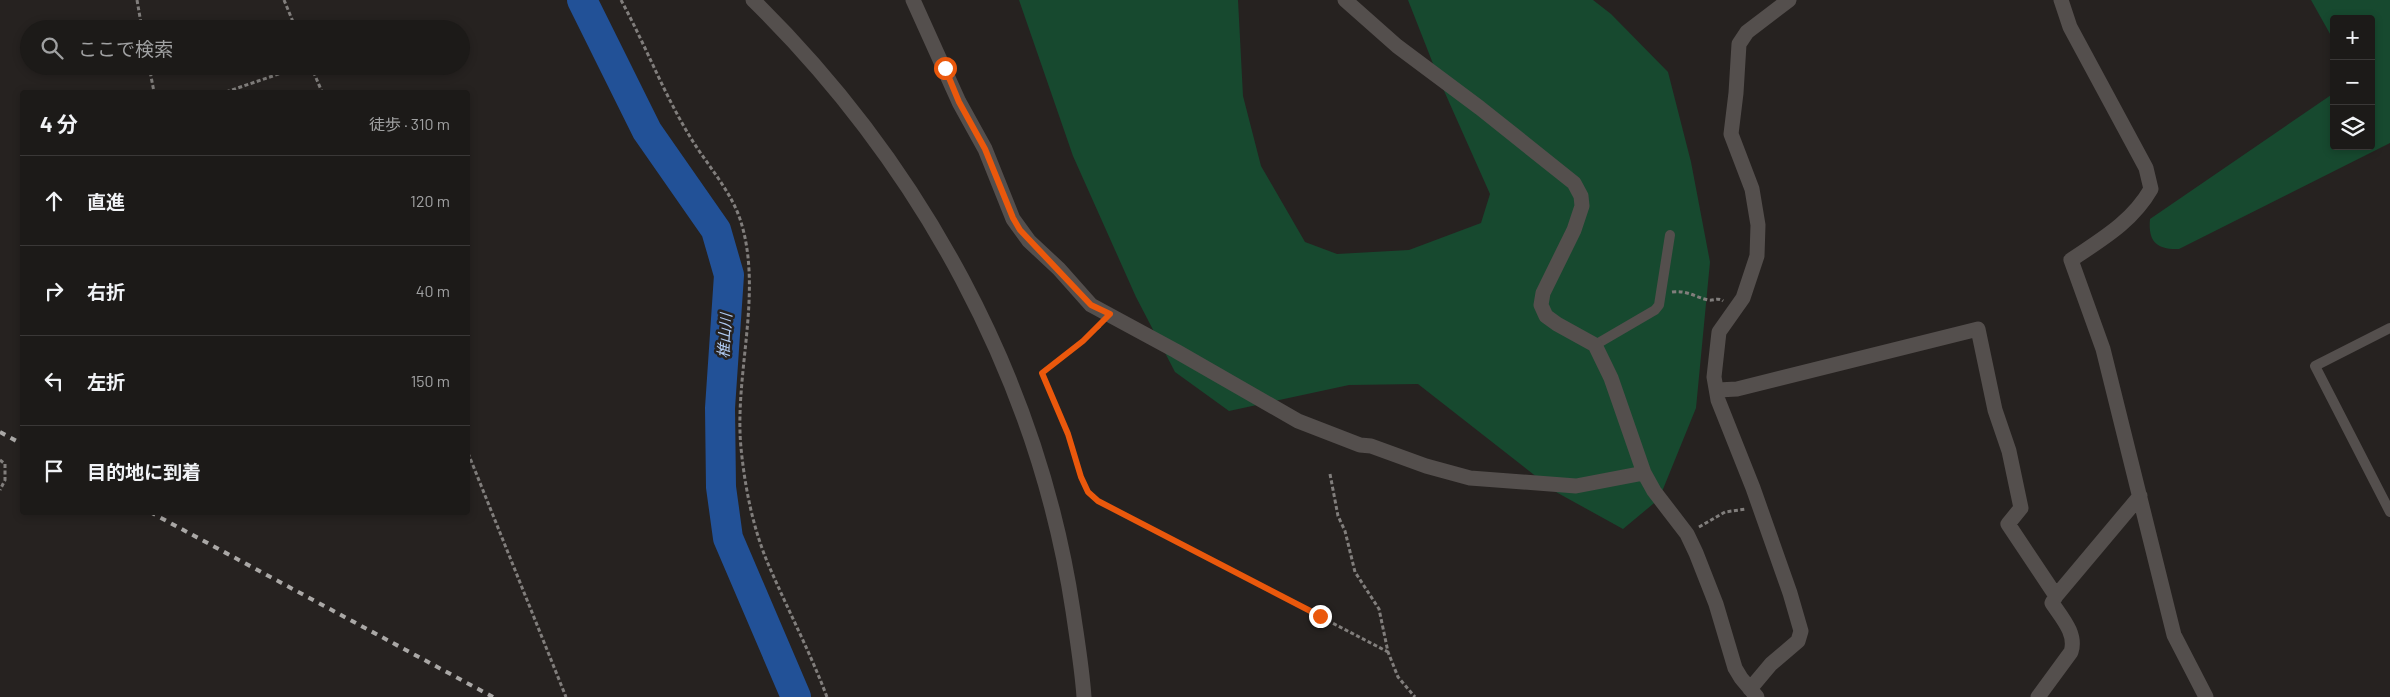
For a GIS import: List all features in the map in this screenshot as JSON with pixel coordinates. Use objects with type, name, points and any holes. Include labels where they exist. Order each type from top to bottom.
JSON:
[{"type":"street","points":[[753,0],[835,88],[891,162],[942,243],[985,324],[1019,404],[1047,485],[1071,597],[1084,697]]},
{"type":"street","points":[[913,0],[959,102],[985,149],[1013,218],[1020,230],[1091,305],[1298,421],[1360,445],[1370,446],[1426,466],[1470,478],[1576,486],[1644,473]]},
{"type":"street","points":[[1345,0],[1398,46],[1574,183],[1581,196],[1582,206],[1574,230],[1543,293],[1541,304],[1546,316],[1556,324],[1595,345],[1611,378],[1644,473],[1654,491],[1687,534],[1710,587],[1735,668],[1754,693],[1771,664],[1798,641],[1801,631],[1790,593],[1753,488],[1718,400],[1718,390],[1714,377],[1719,332],[1743,298],[1757,256],[1758,225],[1752,189],[1731,134],[1739,44],[1747,32],[1789,0]]},
{"type":"street","points":[[2061,0],[2070,27],[2146,168],[2151,189],[2140,207],[2118,228],[2070,260],[2104,350],[2174,635],[2206,697]]},
{"type":"street","points":[[1718,390],[1737,389],[1978,329],[1995,410],[2009,451],[2021,508],[2008,524],[2056,596]]},
{"type":"street","points":[[2038,697],[2071,652],[2073,646],[2072,635],[2052,603],[2140,496]]},
{"type":"lane","points":[[1595,345],[1655,310],[1662,294],[1670,235]]},
{"type":"lane","points":[[2390,328],[2315,366],[2390,512]]},
{"type":"path","points":[[137,0],[140,20]]},
{"type":"path","points":[[284,0],[292,20]]},
{"type":"path","points":[[621,0],[688,134],[720,180],[741,222],[746,251],[748,281],[740,426],[753,517],[768,564],[828,697]]},
{"type":"path","points":[[151,75],[154,90]]},
{"type":"path","points":[[232,90],[276,75]]},
{"type":"path","points":[[315,75],[321,90]]},
{"type":"path","points":[[1662,294],[1685,291],[1709,300],[1722,299],[1724,304],[1722,307]]},
{"type":"path","points":[[1110,314],[1076,347],[1042,373],[1068,434],[1088,492],[1098,501],[1388,652]]},
{"type":"path","points":[[470,458],[566,697]]},
{"type":"path","points":[[0,460],[5,464],[5,480],[0,490]]},
{"type":"path","points":[[1330,474],[1338,516],[1346,531],[1355,572],[1362,586],[1379,610],[1388,652],[1398,677],[1415,697]]},
{"type":"path","points":[[1687,534],[1725,512],[1749,508],[1751,506],[1750,494],[1753,488]]},
{"type":"green space","points":[[1019,0],[1238,0],[1243,96],[1261,166],[1305,242],[1337,254],[1409,250],[1481,223],[1490,194],[1441,84],[1408,0],[1593,0],[1611,14],[1668,72],[1691,162],[1710,262],[1696,408],[1659,499],[1623,529],[1556,492],[1418,384],[1349,385],[1229,411],[1175,372],[1136,297],[1073,156]]},
{"type":"green space","points":[[2311,0],[2390,0],[2390,143],[2179,249],[2164,248],[2155,243],[2150,233],[2150,219],[2330,96],[2330,150],[2375,150],[2375,15],[2330,15],[2330,34]]},
{"type":"waterway","name":"椎山川","points":[[582,0],[647,131],[716,230],[729,275],[720,408],[721,487],[728,538],[796,697]]},
{"type":"railway","points":[[0,432],[20,443]]},
{"type":"railway","points":[[156,515],[493,697]]},
{"type":"route","points":[[945,68],[959,102],[985,149],[1013,218],[1020,230],[1059,269],[1091,305],[1110,314],[1098,328],[1042,373],[1068,434],[1079,465],[1081,477],[1088,492],[1098,501],[1320,616]]}]
